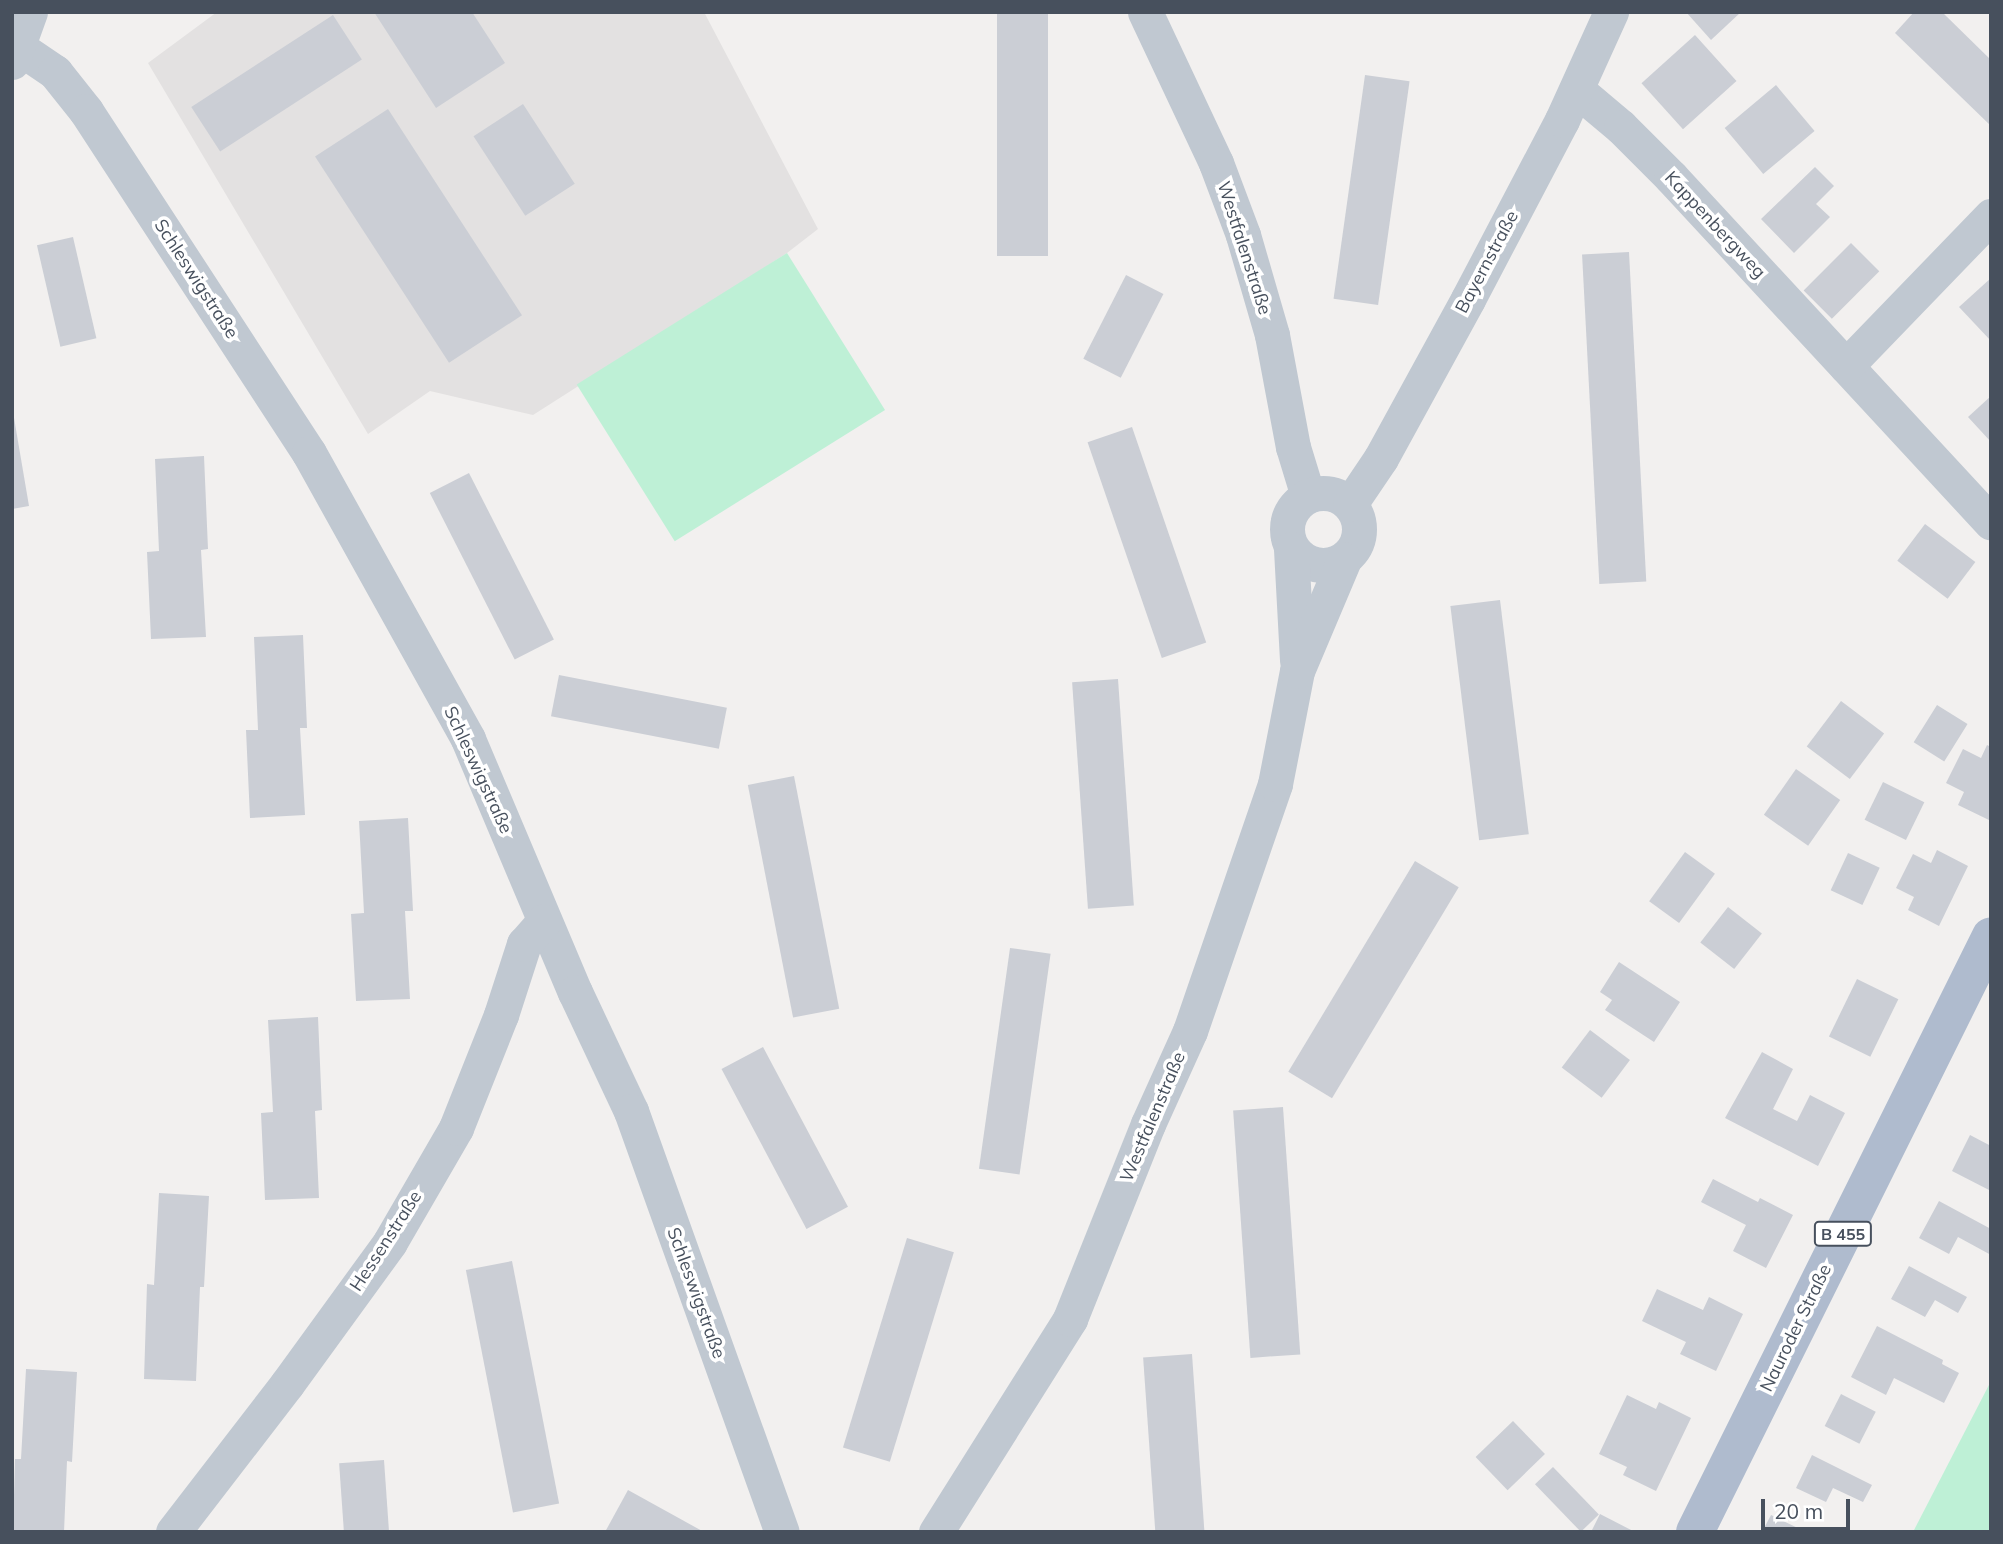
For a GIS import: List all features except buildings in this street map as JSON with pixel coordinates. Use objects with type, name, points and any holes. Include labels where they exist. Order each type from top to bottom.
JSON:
[{"type":"main road","name":"Nauroder Straße","points":[[1695,1532],[1991,936]]},
{"type":"street","points":[[15,54],[30,12]]},
{"type":"street","name":"Westfalenstraße","points":[[1145,12],[1216,163],[1243,235],[1272,335],[1293,447],[1308,496]]},
{"type":"street","name":"Bayernstraße","points":[[1350,504],[1367,483],[1415,397],[1577,90],[1611,12]]},
{"type":"street","name":"Schleswigstraße","points":[[15,54],[55,72],[86,111],[309,453],[468,738],[544,921],[631,1111],[782,1532]]},
{"type":"street","name":"Kappenbergweg","points":[[1577,90],[1621,127],[1671,177],[1991,523]]},
{"type":"street","points":[[1846,366],[1991,216]]},
{"type":"street","points":[[1330,494],[1350,504],[1360,527],[1358,540],[1344,560],[1321,566],[1299,558],[1291,549],[1286,524],[1298,503],[1308,496],[1330,494]]},
{"type":"street","name":"Westfalenstraße","points":[[1291,549],[1297,671]]},
{"type":"street","name":"Westfalenstraße","points":[[936,1532],[1070,1319],[1148,1124],[1190,1031],[1275,784],[1297,671],[1344,560]]},
{"type":"street","name":"Hessenstraße","points":[[173,1532],[287,1384],[390,1242],[456,1128],[501,1015],[524,944],[544,921]]},
{"type":"shaded area","points":[[217,12],[704,12],[818,229],[787,253],[533,415],[430,391],[368,434],[148,63]]},
{"type":"green space","points":[[787,253],[885,410],[675,541],[577,384]]},
{"type":"green space","points":[[1991,1381],[1991,1532],[1913,1532]]}]
